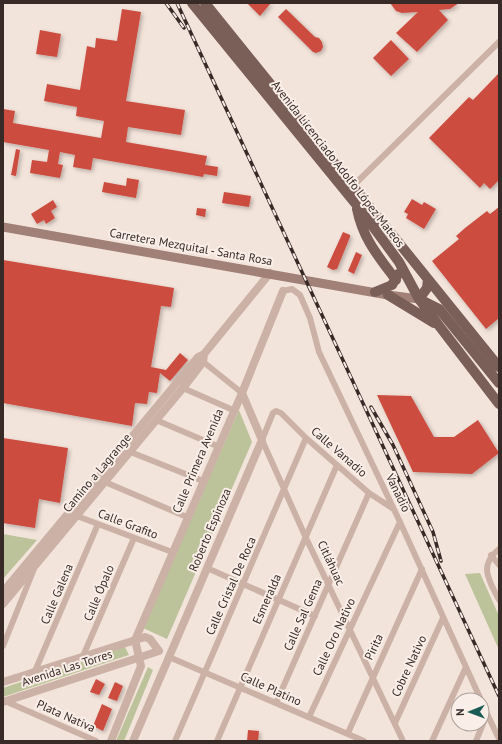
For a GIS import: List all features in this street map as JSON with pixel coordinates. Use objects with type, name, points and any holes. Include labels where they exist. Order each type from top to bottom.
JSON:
[{"type":"main road","name":"Avenida Licenciado Adolfo López Mateos","points":[[192,3],[356,205],[399,262],[419,298],[499,404]]},
{"type":"main road","name":"Avenida Licenciado Adolfo López Mateos","points":[[205,3],[499,367]]},
{"type":"main road","points":[[356,205],[360,225],[367,241],[396,280]]},
{"type":"main road","name":"Carretera Mezquital - Santa Rosa","points":[[3,227],[388,295],[419,298]]},
{"type":"main road","points":[[375,292],[387,288],[396,280],[399,262]]},
{"type":"main road","points":[[428,279],[427,288],[419,298],[439,309],[499,383]]},
{"type":"main road","points":[[388,295],[415,310],[440,327]]},
{"type":"street","points":[[353,186],[499,42]]},
{"type":"street","name":"Camino a Lagrange","points":[[3,592],[127,450],[270,273]]},
{"type":"street","name":"Vanadio","points":[[283,291],[292,289],[300,295],[310,318],[319,352],[392,508],[400,522],[477,692]]},
{"type":"street","name":"Calle Primera Avenida","points":[[135,640],[217,446],[242,393],[283,291]]},
{"type":"street","points":[[202,358],[242,393]]},
{"type":"street","name":"Camino a Lagrange","points":[[3,604],[105,482],[127,450],[156,420],[183,388],[202,358]]},
{"type":"street","points":[[183,388],[233,410]]},
{"type":"street","name":"Citláhuac","points":[[242,393],[328,586],[403,741]]},
{"type":"street","name":"Calle Vanadio","points":[[273,413],[280,413],[306,438],[369,493],[392,508]]},
{"type":"street","name":"Roberto Espinoza","points":[[133,741],[273,413]]},
{"type":"street","points":[[156,420],[217,446]]},
{"type":"street","name":"Calle Cristal De Roca","points":[[175,741],[306,438]]},
{"type":"street","points":[[127,450],[202,481]]},
{"type":"street","name":"Esmeralda","points":[[217,741],[337,465]]},
{"type":"street","points":[[105,482],[187,517]]},
{"type":"street","name":"Calle Sal Gema","points":[[276,703],[369,493]]},
{"type":"street","name":"Calle Grafito","points":[[76,516],[172,552]]},
{"type":"street","name":"Calle Oro Nativo","points":[[310,717],[400,522]]},
{"type":"street","name":"Calle Galena","points":[[35,672],[98,524]]},
{"type":"street","name":"Calle Ópalo","points":[[83,656],[134,538]]},
{"type":"street","points":[[499,548],[491,555],[487,567],[488,578],[499,600]]},
{"type":"street","points":[[491,555],[499,565]]},
{"type":"street","points":[[3,646],[36,564]]},
{"type":"street","points":[[207,568],[278,601],[315,616]]},
{"type":"street","name":"Pirita","points":[[348,733],[422,570]]},
{"type":"street","name":"Cobre Nativo","points":[[395,723],[443,618]]},
{"type":"street","name":"Avenida Las Torres","points":[[3,682],[147,637],[159,651],[169,657]]},
{"type":"street","points":[[111,741],[141,666],[135,640]]},
{"type":"street","name":"Avenida Las Torres","points":[[4,702],[159,651]]},
{"type":"street","name":"Calle Platino","points":[[169,657],[364,741]]},
{"type":"street","points":[[432,741],[466,667]]},
{"type":"street","name":"Plata Nativa","points":[[4,702],[96,741]]},
{"type":"street","name":"Vanadio","points":[[490,720],[499,739]]},
{"type":"green space","points":[[239,410],[252,442],[167,639],[143,628]]},
{"type":"green space","points":[[3,534],[37,540],[3,579]]},
{"type":"green space","points":[[480,573],[499,616],[499,650],[465,574]]},
{"type":"green space","points":[[125,647],[129,655],[3,697],[3,688]]},
{"type":"green space","points":[[148,667],[153,670],[124,741],[116,741]]},
{"type":"building","points":[[247,3],[271,3],[260,16]]},
{"type":"building","points":[[390,3],[459,3],[450,9],[439,10],[448,20],[417,52],[396,33],[418,12],[402,13],[396,11]]},
{"type":"building","points":[[122,9],[141,12],[126,101],[185,110],[181,135],[128,127],[126,142],[207,156],[205,165],[218,167],[217,176],[204,174],[203,177],[93,158],[91,170],[73,167],[75,155],[60,152],[58,164],[63,165],[60,178],[30,173],[32,160],[47,162],[49,150],[3,142],[3,109],[15,111],[13,123],[101,138],[104,121],[76,116],[77,107],[44,101],[47,84],[80,90],[87,46],[95,48],[96,38],[117,41]]},
{"type":"building","points":[[286,9],[315,37],[319,38],[323,47],[321,51],[316,53],[313,52],[278,17]]},
{"type":"building","points":[[40,30],[61,34],[57,57],[36,54]]},
{"type":"building","points":[[391,40],[409,59],[391,76],[373,58]]},
{"type":"building","points":[[499,73],[499,180],[490,189],[484,183],[480,188],[429,138],[469,97],[473,100]]},
{"type":"building","points":[[16,149],[20,150],[16,176],[11,175]]},
{"type":"building","points":[[127,178],[139,180],[136,198],[102,192],[104,182],[126,186]]},
{"type":"building","points":[[224,192],[251,196],[249,207],[222,203]]},
{"type":"building","points":[[412,199],[422,205],[424,202],[436,209],[424,229],[406,218],[408,214],[404,212]]},
{"type":"building","points":[[53,200],[57,207],[51,211],[55,218],[46,224],[44,220],[37,224],[31,214]]},
{"type":"building","points":[[499,207],[499,318],[486,329],[432,261],[459,239],[456,236],[465,228],[487,211],[490,214]]},
{"type":"building","points":[[197,208],[206,209],[205,217],[196,215]]},
{"type":"building","points":[[343,232],[350,235],[350,237],[337,269],[333,270],[327,267]]},
{"type":"building","points":[[356,252],[362,255],[354,274],[348,271]]},
{"type":"building","points":[[3,260],[174,288],[171,307],[161,306],[151,367],[166,370],[180,353],[188,360],[170,381],[160,373],[157,393],[149,392],[147,404],[135,403],[132,426],[3,403]]},
{"type":"building","points":[[377,395],[411,396],[434,437],[454,437],[478,420],[499,453],[472,474],[413,472]]},
{"type":"building","points":[[3,438],[68,448],[60,503],[39,499],[35,528],[3,523]]},
{"type":"building","points":[[96,679],[105,684],[99,695],[90,692]]},
{"type":"building","points":[[115,682],[123,686],[117,701],[108,698]]},
{"type":"building","points":[[102,704],[112,709],[103,731],[93,726]]},
{"type":"building","points":[[248,730],[259,731],[258,741],[247,741]]},
{"type":"railway","points":[[166,3],[184,28]]},
{"type":"railway","points":[[177,3],[499,696]]},
{"type":"railway","points":[[371,407],[393,445],[433,532],[441,561]]}]
